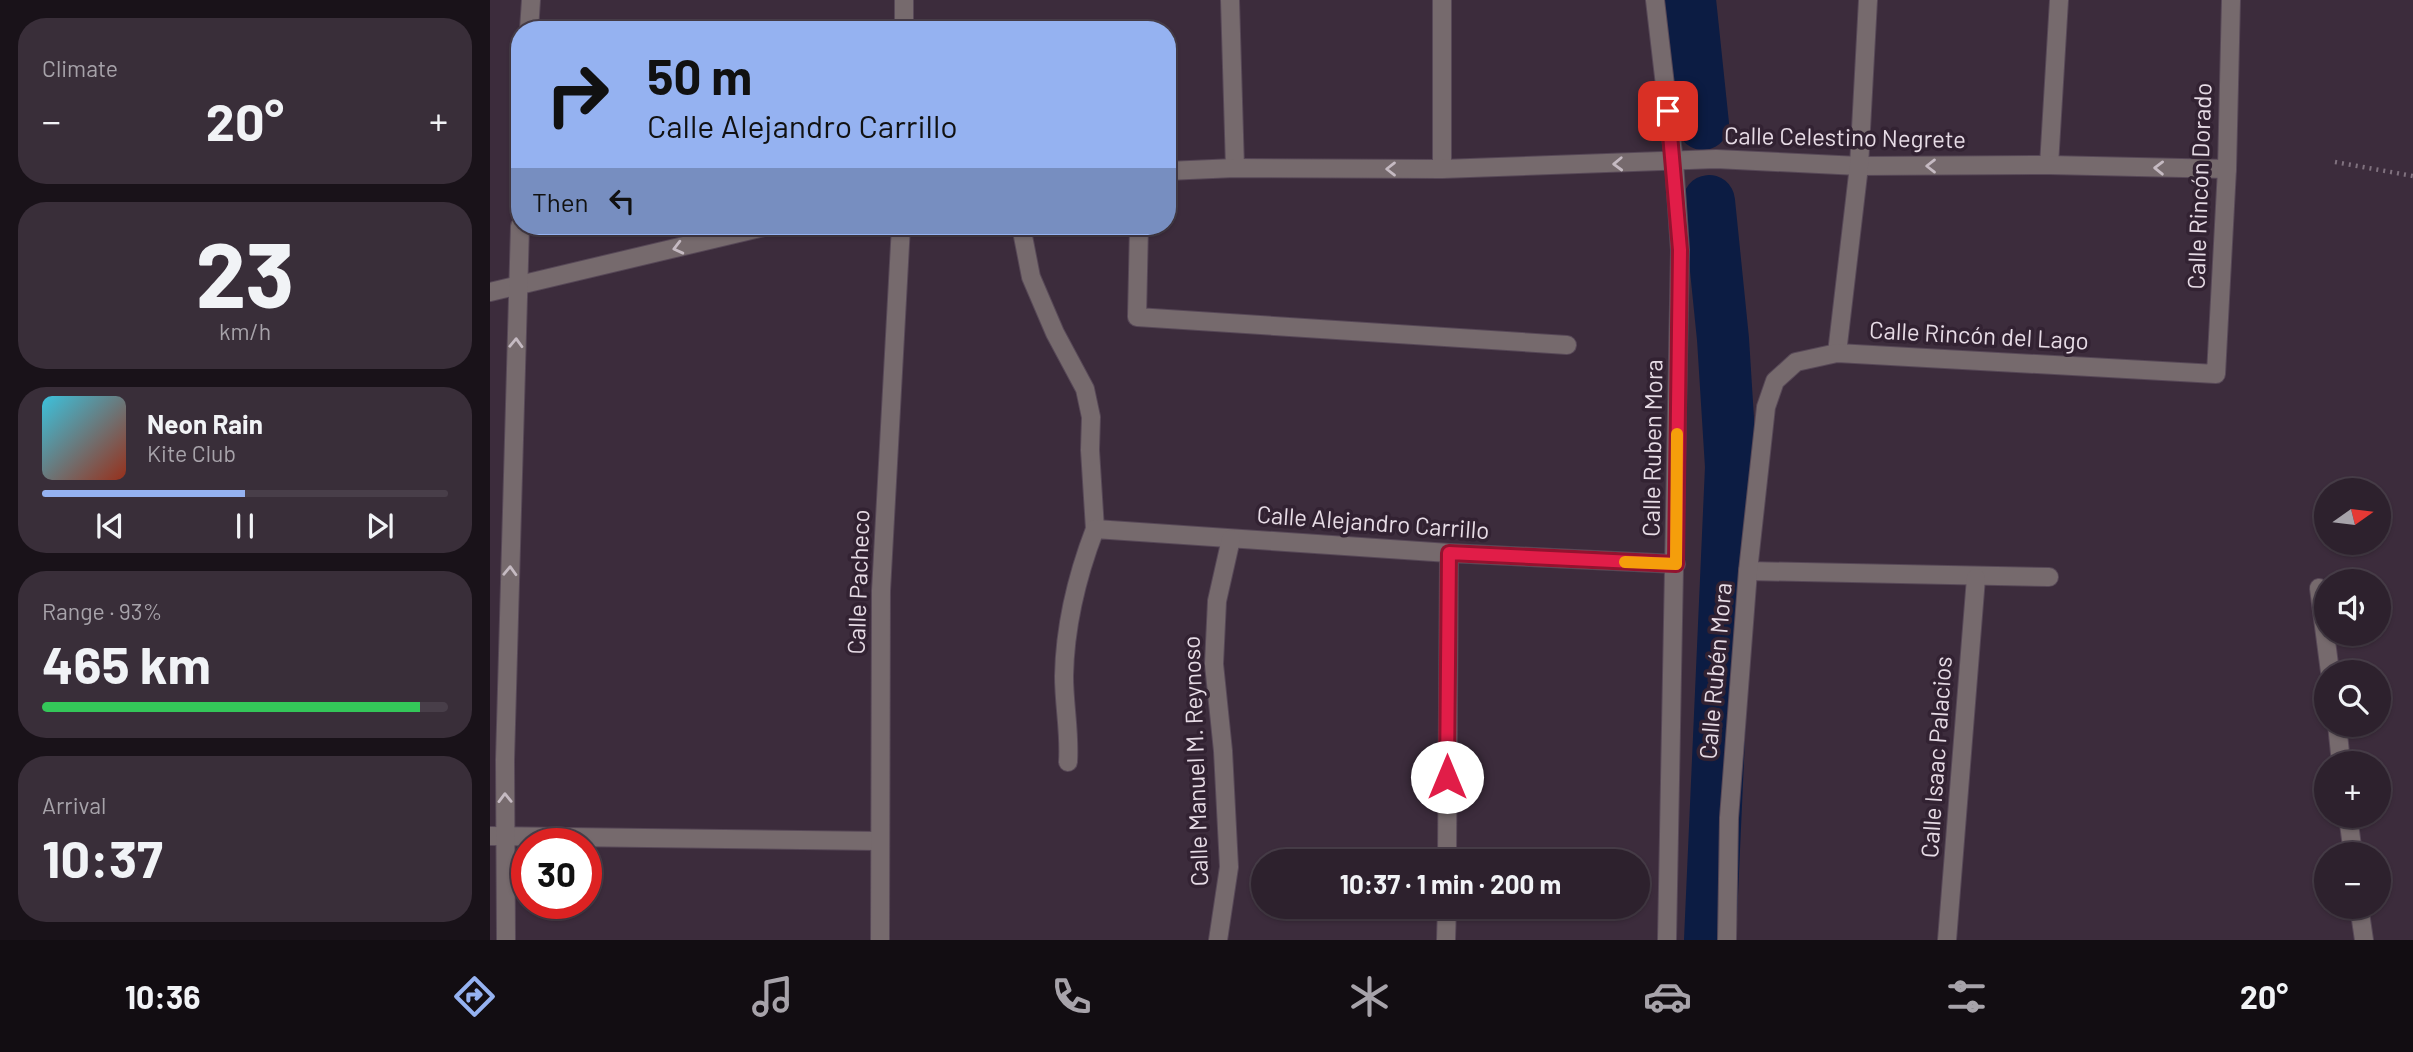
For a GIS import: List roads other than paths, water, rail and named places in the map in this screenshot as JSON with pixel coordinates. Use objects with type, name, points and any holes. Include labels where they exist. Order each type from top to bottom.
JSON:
[{"type":"street","points":[[530,21],[531,0]]},
{"type":"street","points":[[904,0],[904,21]]},
{"type":"street","points":[[1230,0],[1235,168]]},
{"type":"street","points":[[1441,169],[1442,0]]},
{"type":"street","name":"Calle Ruben Mora","points":[[1655,0],[1674,162],[1680,250],[1667,940]]},
{"type":"street","points":[[1837,353],[1859,166],[1868,0]]},
{"type":"street","points":[[2049,165],[2059,0]]},
{"type":"street","name":"Calle Rincón Dorado","points":[[2216,374],[2227,170],[2231,0]]},
{"type":"street","name":"Calle Celestino Negrete","points":[[1176,171],[1235,168],[1441,169],[1716,159],[1859,166],[2049,165],[2227,170]]},
{"type":"street","points":[[506,940],[498,836],[505,760],[520,235]]},
{"type":"street","points":[[490,292],[731,235]]},
{"type":"street","name":"Calle Pacheco","points":[[880,940],[881,591],[901,235]]},
{"type":"street","points":[[1023,235],[1031,277],[1055,333],[1085,389],[1091,417],[1090,450],[1095,529],[1074,594],[1067,640],[1064,678],[1070,732],[1068,762]]},
{"type":"street","points":[[1139,235],[1137,317],[1567,345]]},
{"type":"street","name":"Calle Rincón del Lago","points":[[1766,407],[1775,381],[1796,362],[1837,353],[2216,374]]},
{"type":"street","name":"Calle Rubén Mora","points":[[1727,940],[1729,818],[1748,571],[1766,407]]},
{"type":"street","name":"Calle Alejandro Carrillo","points":[[1095,529],[1449,553],[1676,564]]},
{"type":"street","name":"Calle Manuel M. Reynoso","points":[[1218,940],[1229,867],[1223,751],[1214,664],[1217,601],[1231,539]]},
{"type":"street","points":[[1447,849],[1449,553]]},
{"type":"street","points":[[1748,571],[2049,578]]},
{"type":"street","name":"Calle Isaac Palacios","points":[[1947,940],[1976,578]]},
{"type":"street","points":[[498,836],[880,841]]},
{"type":"street","points":[[1446,940],[1447,919]]},
{"type":"street","points":[[2362,919],[2364,940]]},
{"type":"waterway","points":[[1690,0],[1703,124]]},
{"type":"waterway","points":[[1709,201],[1723,339],[1731,467],[1710,940]]}]
